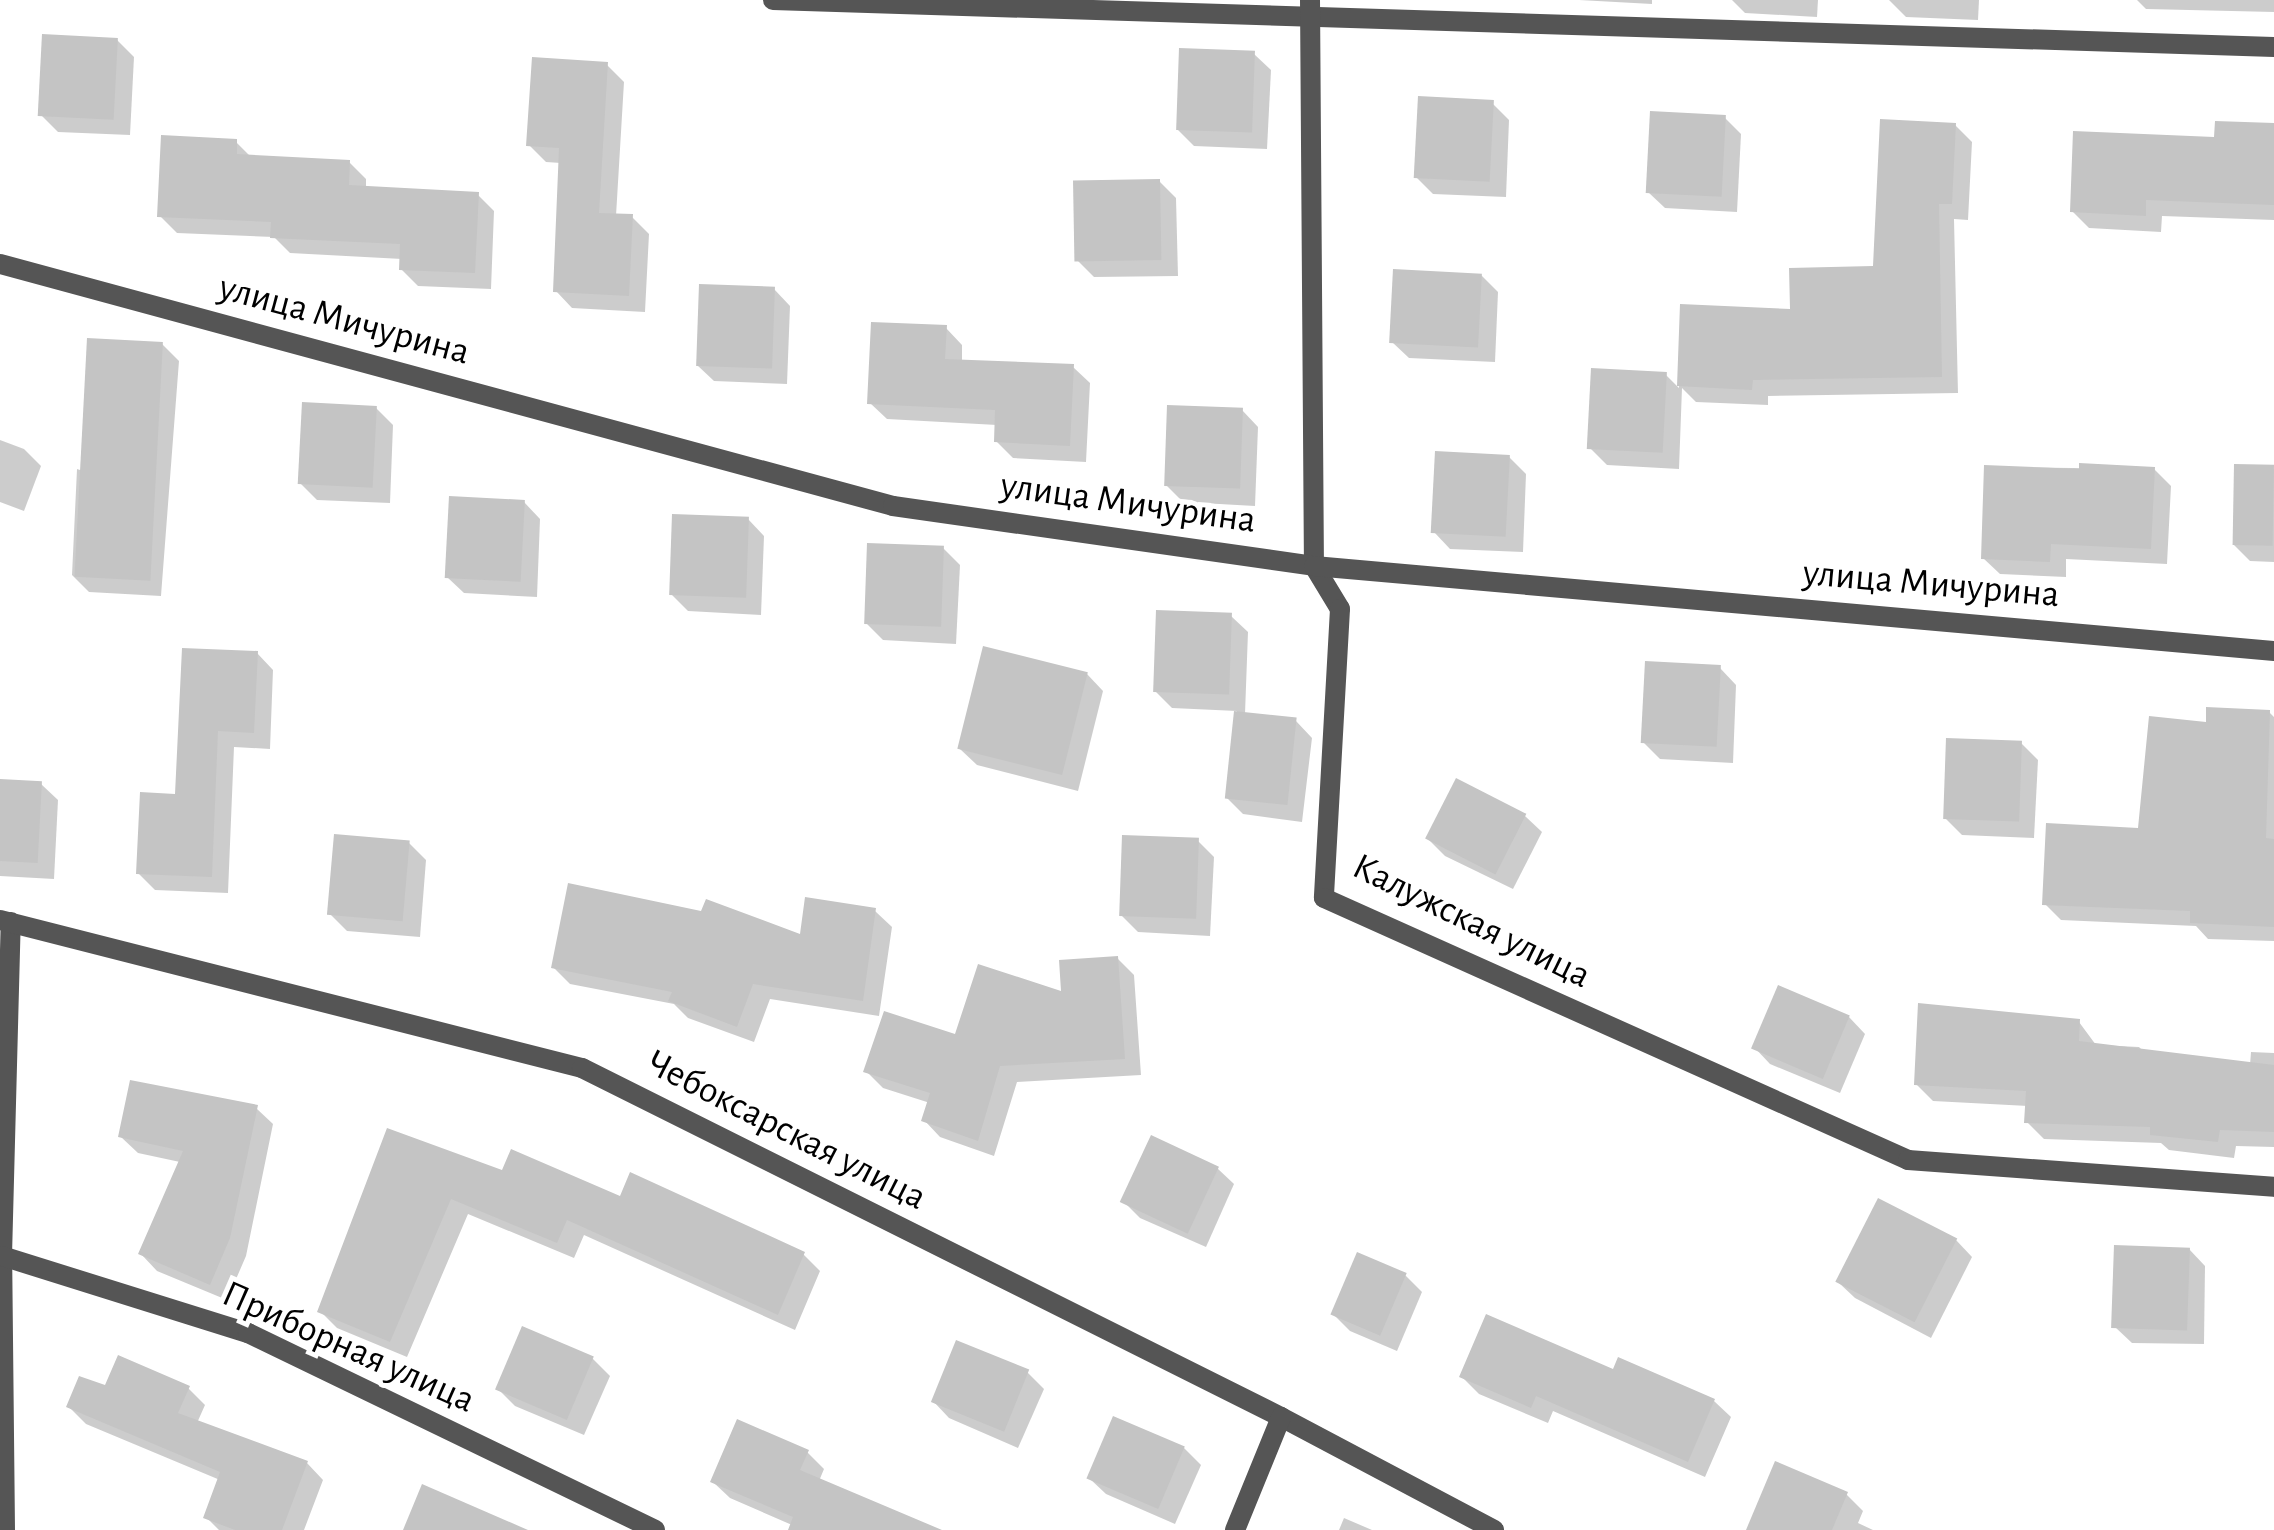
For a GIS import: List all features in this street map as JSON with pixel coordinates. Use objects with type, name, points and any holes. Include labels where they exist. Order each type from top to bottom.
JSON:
[{"type":"street","points":[[774,0],[1310,7],[2274,47]]},
{"type":"street","points":[[1310,7],[1314,566]]},
{"type":"street","name":"улица Мичурина","points":[[0,264],[893,506],[1314,566],[2274,651]]},
{"type":"street","name":"Калужская улица","points":[[1314,566],[1340,608],[1324,898],[1908,1160],[2274,1187]]},
{"type":"street","points":[[5,1530],[2,1256],[6,921]]},
{"type":"street","name":"Чебоксарская улица","points":[[6,921],[582,1068],[1282,1417],[1494,1530]]},
{"type":"street","name":"Приборная улица","points":[[2,1256],[248,1333],[655,1530]]},
{"type":"street","points":[[1235,1530],[1282,1417]]},
{"type":"building","points":[[42,34],[118,38],[114,120],[38,116]]},
{"type":"building","points":[[1179,48],[1255,51],[1252,133],[1176,130]]},
{"type":"building","points":[[532,57],[608,62],[599,213],[633,214],[629,296],[553,292],[559,148],[526,146]]},
{"type":"building","points":[[1418,96],[1494,100],[1490,182],[1414,178]]},
{"type":"building","points":[[1650,111],[1726,115],[1722,197],[1646,193]]},
{"type":"building","points":[[1880,119],[1956,123],[1952,204],[1939,204],[1942,377],[1753,380],[1752,390],[1677,386],[1680,304],[1790,309],[1789,268],[1873,266]]},
{"type":"building","points":[[2215,121],[2274,123],[2274,205],[2146,200],[2146,216],[2070,212],[2073,131],[2214,137]]},
{"type":"building","points":[[161,135],[237,139],[237,154],[350,160],[349,185],[479,192],[475,273],[399,270],[400,244],[270,238],[271,222],[157,217]]},
{"type":"building","points":[[1160,179],[1161,260],[1074,262],[1073,181]]},
{"type":"building","points":[[1393,269],[1482,274],[1478,348],[1389,343]]},
{"type":"building","points":[[699,284],[775,287],[772,369],[696,366]]},
{"type":"building","points":[[871,322],[947,325],[945,359],[1074,364],[1070,446],[994,442],[995,410],[867,404]]},
{"type":"building","points":[[87,338],[163,342],[150,581],[74,577]]},
{"type":"building","points":[[1591,368],[1667,372],[1663,453],[1587,449]]},
{"type":"building","points":[[302,402],[377,406],[373,488],[298,484]]},
{"type":"building","points":[[1167,405],[1243,408],[1240,489],[1164,486]]},
{"type":"building","points":[[1435,451],[1510,455],[1506,537],[1431,533]]},
{"type":"building","points":[[2079,463],[2155,467],[2151,549],[2051,544],[2050,562],[1981,559],[1984,465],[2079,469]]},
{"type":"building","points":[[2234,464],[2274,465],[2273,546],[2233,545]]},
{"type":"building","points":[[449,496],[525,500],[521,582],[445,578]]},
{"type":"building","points":[[672,514],[749,517],[746,598],[669,595]]},
{"type":"building","points":[[867,543],[944,546],[941,627],[864,624]]},
{"type":"building","points":[[1156,610],[1232,613],[1229,695],[1153,692]]},
{"type":"building","points":[[983,646],[1088,672],[1062,775],[957,749]]},
{"type":"building","points":[[182,648],[258,651],[254,733],[218,731],[212,877],[136,874],[140,792],[175,794]]},
{"type":"building","points":[[1645,661],[1721,665],[1717,747],[1641,743]]},
{"type":"building","points":[[2206,707],[2270,710],[2266,838],[2274,839],[2274,927],[2190,923],[2190,911],[2042,905],[2046,823],[2138,828],[2149,716],[2206,722]]},
{"type":"building","points":[[1234,711],[1297,718],[1287,805],[1225,799]]},
{"type":"building","points":[[1946,738],[2022,741],[2019,822],[1943,819]]},
{"type":"building","points":[[1456,778],[1526,814],[1496,874],[1425,839]]},
{"type":"building","points":[[0,779],[42,781],[38,863],[0,861]]},
{"type":"building","points":[[334,834],[410,841],[403,921],[327,915]]},
{"type":"building","points":[[1122,835],[1199,838],[1196,919],[1119,916]]},
{"type":"building","points":[[568,883],[701,911],[706,899],[800,934],[805,897],[876,908],[863,1001],[753,984],[737,1027],[668,1001],[672,992],[551,968]]},
{"type":"building","points":[[1118,956],[1125,1059],[1000,1066],[978,1141],[921,1121],[930,1093],[863,1072],[884,1011],[955,1034],[978,964],[1061,991],[1059,960]]},
{"type":"building","points":[[1778,985],[1850,1015],[1823,1079],[1751,1049]]},
{"type":"building","points":[[1918,1003],[2080,1019],[2079,1041],[2274,1065],[2274,1132],[2220,1130],[2218,1142],[2150,1135],[2150,1127],[2024,1123],[2026,1091],[1914,1085]]},
{"type":"building","points":[[130,1080],[258,1105],[230,1238],[210,1285],[138,1254],[183,1151],[118,1137]]},
{"type":"building","points":[[387,1128],[502,1170],[511,1149],[620,1196],[630,1172],[805,1252],[778,1315],[567,1220],[557,1243],[451,1199],[390,1342],[317,1312]]},
{"type":"building","points":[[1151,1135],[1219,1167],[1188,1234],[1120,1202]]},
{"type":"building","points":[[1878,1198],[1957,1238],[1915,1322],[1835,1282]]},
{"type":"building","points":[[2114,1245],[2190,1248],[2187,1331],[2111,1328]]},
{"type":"building","points":[[1357,1252],[1407,1273],[1380,1336],[1330,1315]]},
{"type":"building","points":[[1486,1314],[1613,1369],[1618,1357],[1715,1399],[1688,1462],[1536,1396],[1531,1408],[1459,1377]]},
{"type":"building","points":[[522,1326],[594,1356],[567,1420],[495,1390]]},
{"type":"building","points":[[956,1340],[1029,1370],[1004,1432],[931,1402]]},
{"type":"building","points":[[118,1355],[190,1386],[178,1413],[308,1461],[282,1530],[235,1530],[203,1518],[220,1472],[66,1407],[79,1376],[105,1385]]},
{"type":"building","points":[[1113,1416],[1185,1446],[1158,1509],[1086,1479]]},
{"type":"building","points":[[737,1419],[809,1450],[800,1470],[942,1530],[788,1530],[793,1517],[710,1482]]},
{"type":"building","points":[[1775,1461],[1848,1492],[1832,1530],[1746,1530]]},
{"type":"building","points":[[422,1484],[528,1530],[403,1530]]}]
